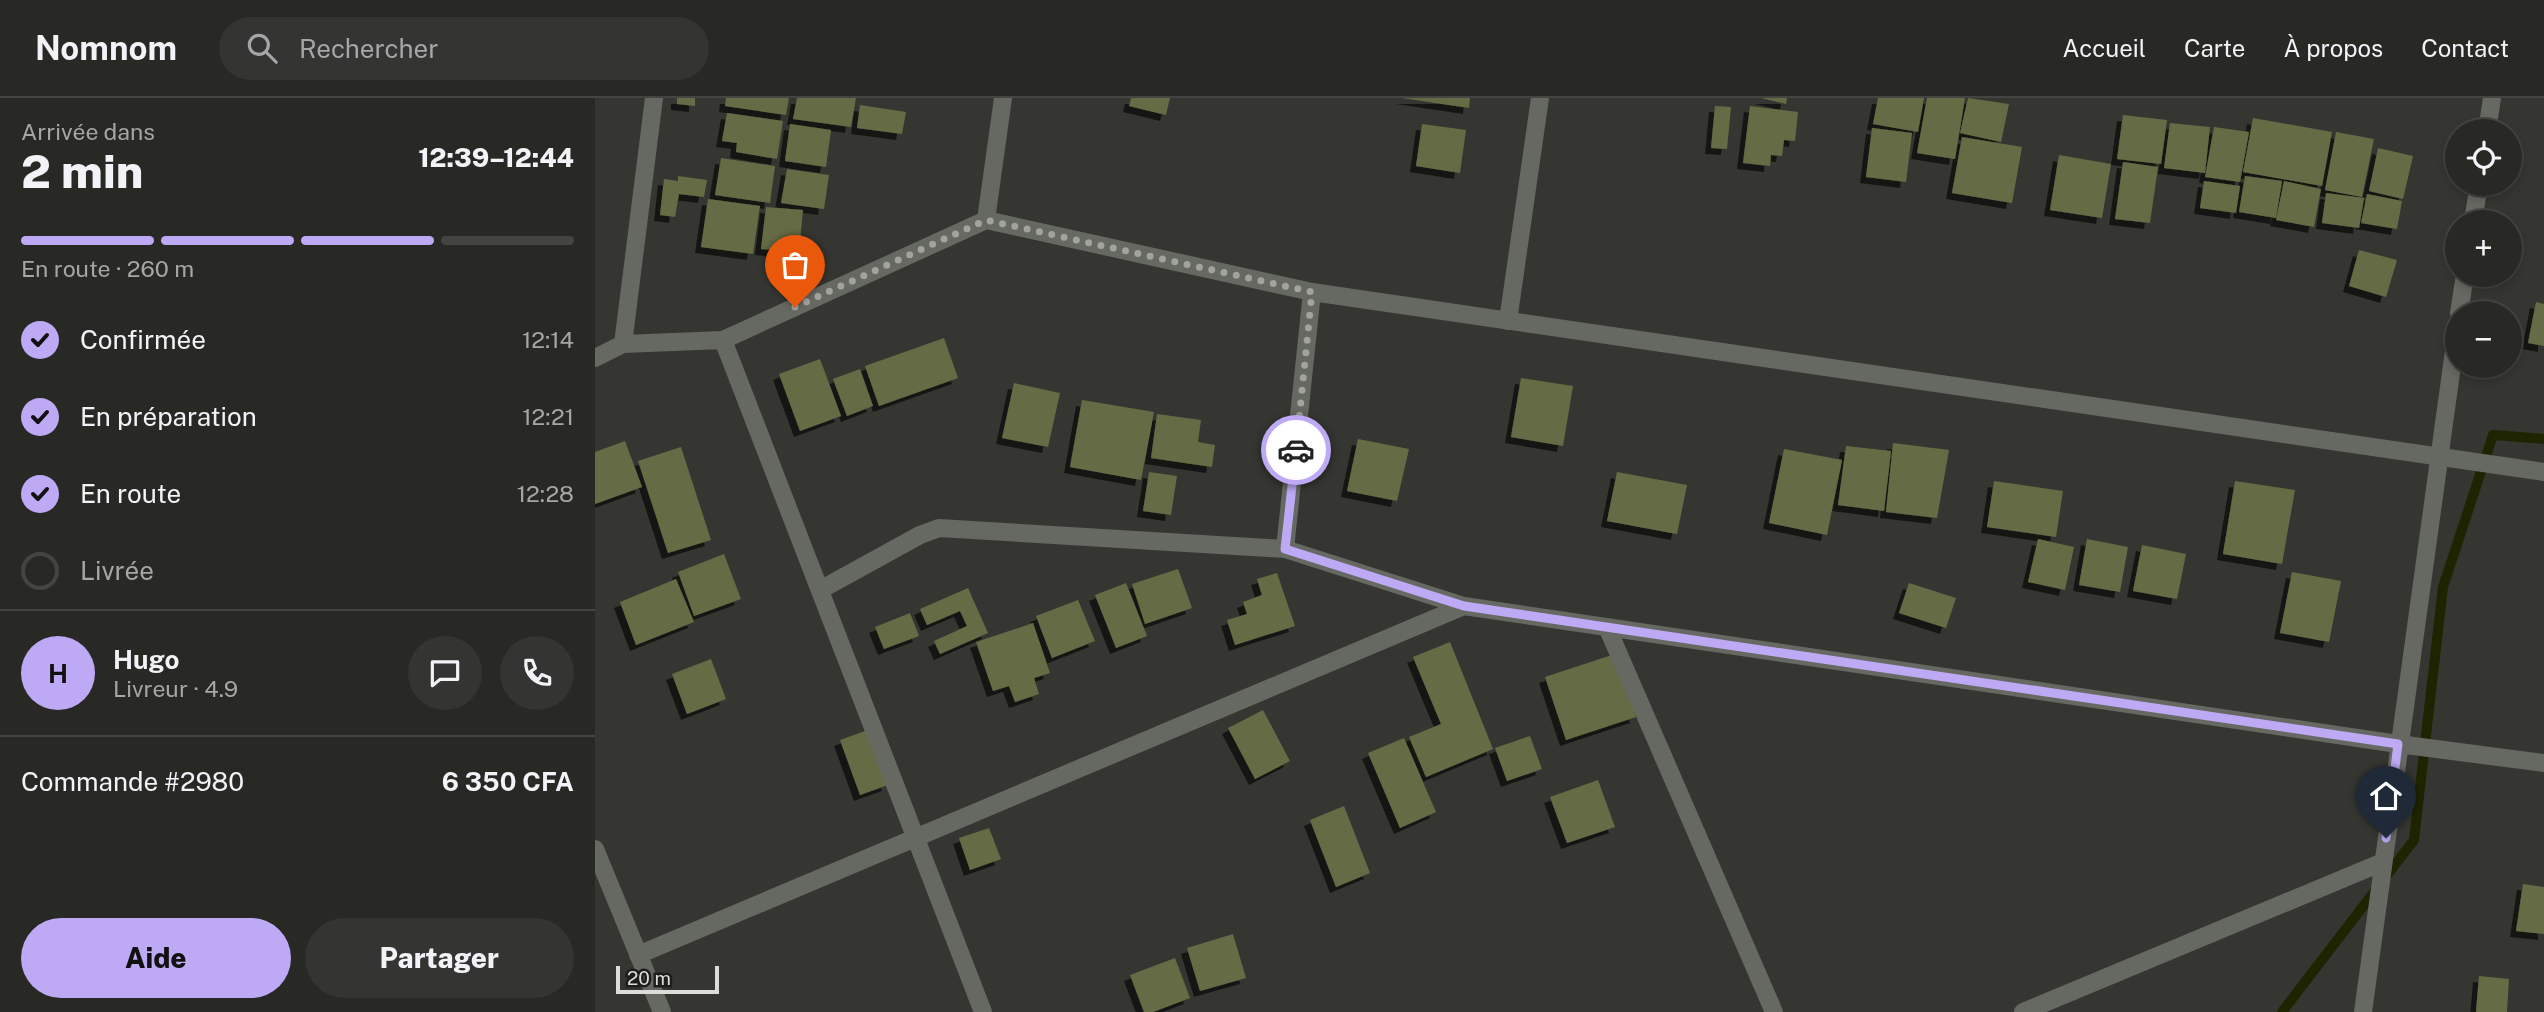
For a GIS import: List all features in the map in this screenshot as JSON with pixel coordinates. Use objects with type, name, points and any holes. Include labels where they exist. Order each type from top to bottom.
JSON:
[{"type":"street","points":[[623,344],[654,98]]},
{"type":"street","points":[[986,220],[1003,98]]},
{"type":"street","points":[[1507,321],[1540,98]]},
{"type":"street","points":[[2489,119],[2492,98]]},
{"type":"street","points":[[595,358],[623,344],[723,340],[986,220],[1312,292],[2544,472]]},
{"type":"street","points":[[1285,549],[1312,292]]},
{"type":"street","points":[[723,340],[983,1012]]},
{"type":"street","points":[[2363,1012],[2450,378]]},
{"type":"street","points":[[820,590],[920,535],[939,528],[1285,549],[1464,606],[2398,744],[2544,763]]},
{"type":"street","points":[[638,955],[1464,606]]},
{"type":"street","points":[[1607,627],[1774,1012]]},
{"type":"street","points":[[595,849],[662,1012]]},
{"type":"street","points":[[2023,1012],[2383,862]]},
{"type":"building","points":[[677,98],[695,98],[695,106],[677,104]]},
{"type":"building","points":[[726,98],[789,98],[786,115],[725,106]]},
{"type":"building","points":[[797,98],[856,98],[851,127],[793,119]]},
{"type":"building","points":[[1131,98],[1170,98],[1166,115],[1129,106]]},
{"type":"building","points":[[1402,98],[1470,98],[1469,108]]},
{"type":"building","points":[[1761,98],[1787,98],[1786,104]]},
{"type":"building","points":[[1878,98],[1924,98],[1918,132],[1873,124]]},
{"type":"building","points":[[1927,98],[1965,98],[1955,159],[1917,153]]},
{"type":"building","points":[[1968,98],[2009,104],[2001,142],[1960,133]]},
{"type":"building","points":[[860,105],[906,112],[902,134],[857,128]]},
{"type":"building","points":[[1715,106],[1731,107],[1727,149],[1711,148]]},
{"type":"building","points":[[1750,106],[1798,112],[1795,141],[1784,140],[1782,156],[1771,155],[1770,166],[1743,163]]},
{"type":"building","points":[[727,113],[783,121],[777,159],[736,152],[737,143],[722,141]]},
{"type":"building","points":[[2123,115],[2167,120],[2161,164],[2117,159]]},
{"type":"building","points":[[2253,118],[2332,132],[2322,186],[2243,172]]},
{"type":"building","points":[[2170,123],[2210,127],[2205,173],[2164,168]]},
{"type":"building","points":[[790,124],[831,130],[826,167],[785,161]]},
{"type":"building","points":[[1422,124],[1466,130],[1460,173],[1416,166]]},
{"type":"building","points":[[2214,127],[2249,132],[2240,182],[2205,177]]},
{"type":"building","points":[[1872,128],[1912,133],[1906,182],[1866,177]]},
{"type":"building","points":[[2336,132],[2374,139],[2362,197],[2325,190]]},
{"type":"building","points":[[1962,137],[2022,147],[2012,203],[1952,193]]},
{"type":"building","points":[[2378,148],[2413,156],[2403,199],[2369,191]]},
{"type":"building","points":[[2059,155],[2111,164],[2102,218],[2050,210]]},
{"type":"building","points":[[721,158],[775,166],[770,203],[715,195]]},
{"type":"building","points":[[2123,162],[2158,167],[2150,223],[2115,219]]},
{"type":"building","points":[[787,169],[829,175],[824,209],[781,203]]},
{"type":"building","points":[[678,176],[707,180],[704,197],[679,194],[675,217],[660,215],[664,179],[678,181]]},
{"type":"building","points":[[2245,176],[2282,181],[2276,218],[2239,212]]},
{"type":"building","points":[[2204,181],[2240,186],[2236,213],[2200,208]]},
{"type":"building","points":[[2284,181],[2321,189],[2314,227],[2276,220]]},
{"type":"building","points":[[2326,193],[2364,198],[2359,228],[2322,223]]},
{"type":"building","points":[[2367,194],[2402,201],[2397,229],[2361,223]]},
{"type":"building","points":[[708,199],[760,206],[753,254],[701,247]]},
{"type":"building","points":[[766,207],[803,210],[799,253],[761,249]]},
{"type":"building","points":[[2359,250],[2397,260],[2386,297],[2349,286]]},
{"type":"building","points":[[2536,302],[2544,304],[2544,346],[2528,343]]},
{"type":"building","points":[[944,338],[958,378],[879,406],[865,366]]},
{"type":"building","points":[[820,359],[841,416],[800,431],[779,374]]},
{"type":"building","points":[[860,369],[873,406],[847,416],[833,379]]},
{"type":"building","points":[[1521,378],[1573,386],[1563,446],[1511,437]]},
{"type":"building","points":[[1014,383],[1060,393],[1048,447],[1002,438]]},
{"type":"building","points":[[1082,400],[1154,412],[1141,480],[1070,467]]},
{"type":"building","points":[[1157,414],[1201,420],[1198,442],[1215,445],[1212,467],[1151,458]]},
{"type":"building","points":[[1358,439],[1409,449],[1397,501],[1347,491]]},
{"type":"building","points":[[625,441],[642,487],[595,504],[595,452]]},
{"type":"building","points":[[1893,443],[1949,450],[1937,518],[1886,512]]},
{"type":"building","points":[[1846,446],[1891,451],[1884,511],[1838,505]]},
{"type":"building","points":[[681,447],[711,540],[668,553],[638,461]]},
{"type":"building","points":[[1784,449],[1842,460],[1827,535],[1769,523]]},
{"type":"building","points":[[1149,472],[1177,476],[1171,515],[1143,511]]},
{"type":"building","points":[[1617,472],[1687,485],[1677,534],[1607,521]]},
{"type":"building","points":[[1994,481],[2063,491],[2056,537],[1987,527]]},
{"type":"building","points":[[2235,481],[2295,490],[2282,564],[2223,554]]},
{"type":"building","points":[[2038,539],[2074,547],[2065,590],[2028,582]]},
{"type":"building","points":[[2087,539],[2128,547],[2120,592],[2079,585]]},
{"type":"building","points":[[2142,545],[2186,554],[2177,599],[2133,591]]},
{"type":"building","points":[[724,554],[741,599],[694,616],[678,572]]},
{"type":"building","points":[[1178,569],[1192,608],[1145,624],[1132,584]]},
{"type":"building","points":[[2292,572],[2341,581],[2329,642],[2280,633]]},
{"type":"building","points":[[1277,573],[1295,626],[1235,645],[1227,620],[1247,614],[1243,602],[1262,595],[1257,579]]},
{"type":"building","points":[[676,579],[694,622],[636,645],[620,602]]},
{"type":"building","points":[[1126,583],[1147,636],[1116,648],[1095,595]]},
{"type":"building","points":[[1909,583],[1956,598],[1946,628],[1899,613]]},
{"type":"building","points":[[968,588],[988,633],[940,654],[934,641],[967,626],[960,611],[927,625],[920,609]]},
{"type":"building","points":[[1078,600],[1095,641],[1052,658],[1036,616]]},
{"type":"building","points":[[910,613],[919,636],[884,649],[875,627]]},
{"type":"building","points":[[1033,623],[1050,673],[1034,678],[1039,694],[1015,702],[1009,686],[993,691],[976,642]]},
{"type":"building","points":[[1450,642],[1493,749],[1426,777],[1409,737],[1441,724],[1413,657]]},
{"type":"building","points":[[1615,654],[1636,717],[1566,740],[1545,677]]},
{"type":"building","points":[[711,659],[726,699],[687,714],[672,674]]},
{"type":"building","points":[[1263,710],[1290,761],[1255,779],[1228,728]]},
{"type":"building","points":[[868,730],[888,785],[860,795],[840,740]]},
{"type":"building","points":[[1530,736],[1542,769],[1507,781],[1495,748]]},
{"type":"building","points":[[1404,738],[1436,812],[1400,828],[1368,753]]},
{"type":"building","points":[[1598,780],[1615,827],[1567,843],[1550,797]]},
{"type":"building","points":[[1344,806],[1370,873],[1336,887],[1310,820]]},
{"type":"building","points":[[989,828],[1001,859],[970,870],[959,838]]},
{"type":"building","points":[[2523,884],[2544,887],[2544,934],[2516,931]]},
{"type":"building","points":[[1233,934],[1246,978],[1200,991],[1187,948]]},
{"type":"building","points":[[1175,958],[1190,998],[1153,1012],[1144,1012],[1130,975]]},
{"type":"building","points":[[2479,976],[2509,979],[2507,1012],[2476,1012]]},
{"type":"waterway","points":[[2282,1012],[2414,840],[2443,587],[2493,435],[2544,439]]},
{"type":"way so far","points":[[795,307],[986,220],[1312,292],[1296,450]]},
{"type":"route","points":[[1296,450],[1285,549],[1464,606],[2398,744],[2386,838]]}]
